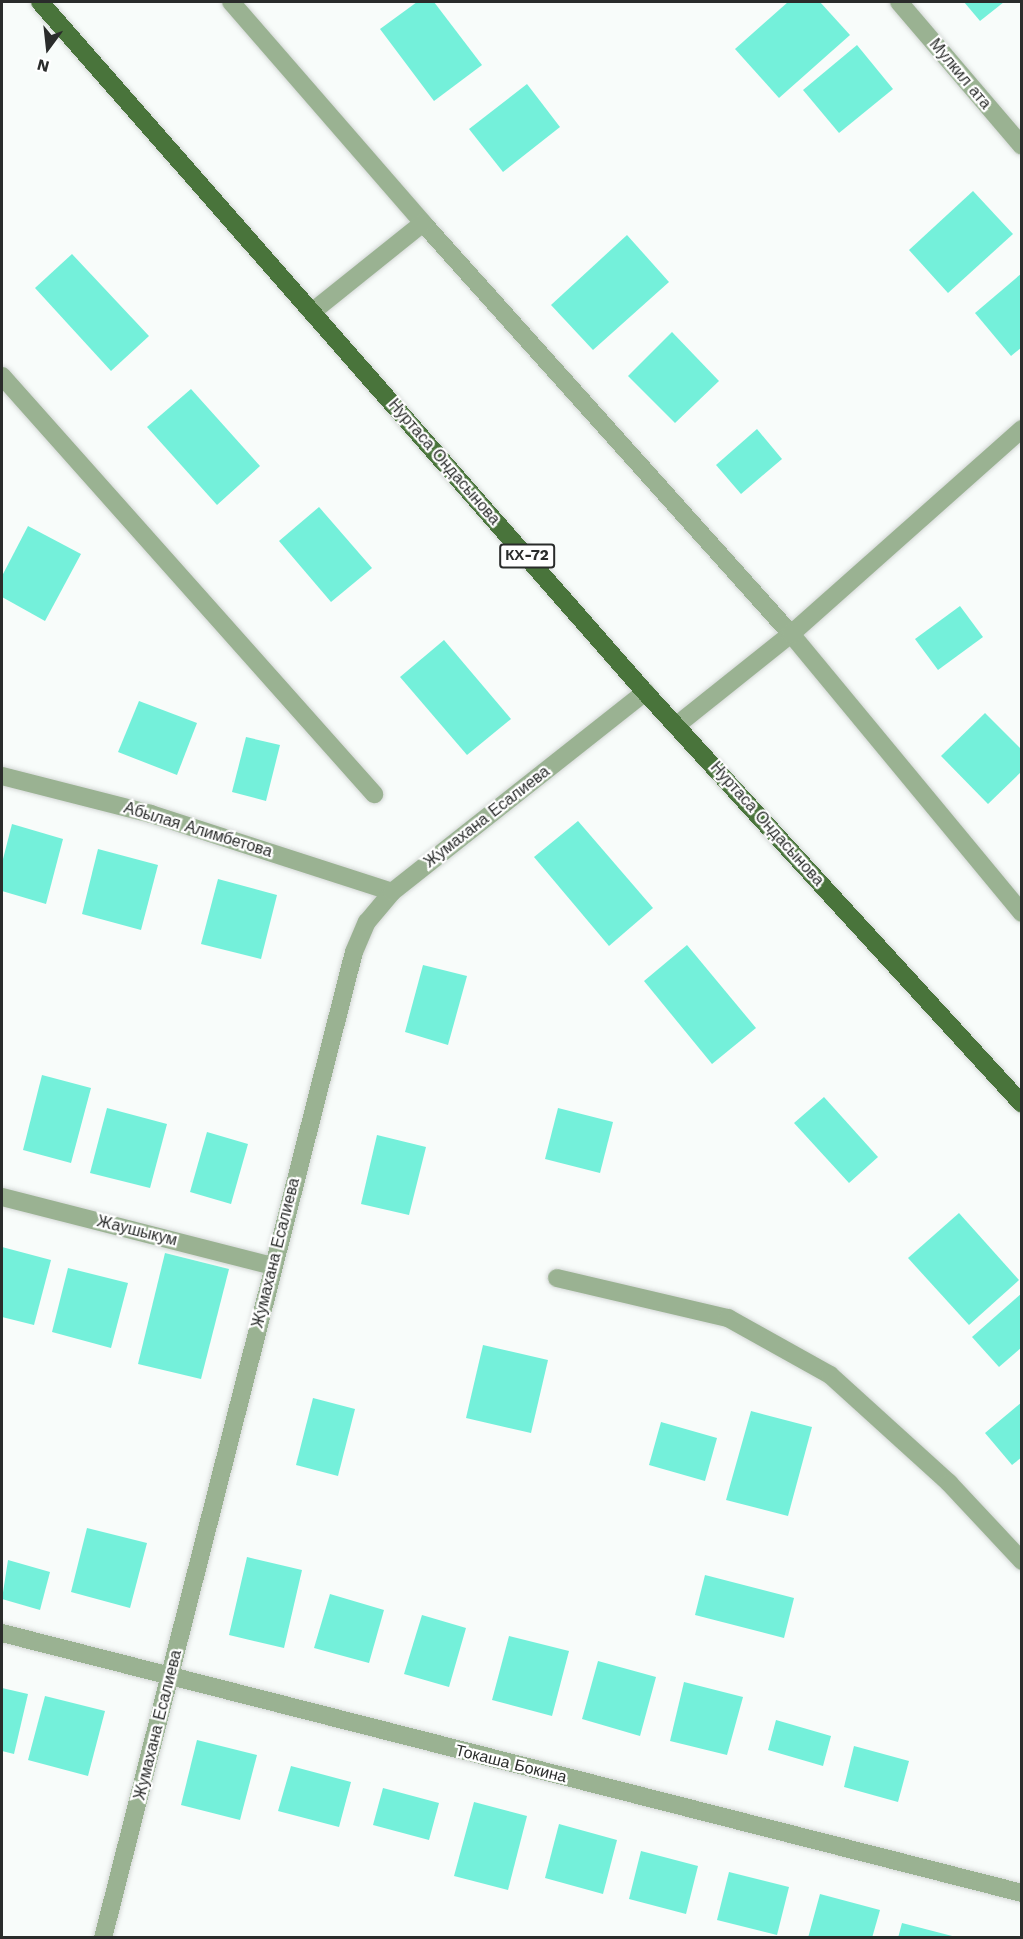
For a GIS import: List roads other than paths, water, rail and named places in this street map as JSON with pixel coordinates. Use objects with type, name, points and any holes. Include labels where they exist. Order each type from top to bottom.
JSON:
[{"type":"main road","name":"Нуртаса Ондасынова","points":[[40,2],[645,692],[1022,1104]]},
{"type":"street","points":[[231,2],[423,223],[791,634],[1022,914]]},
{"type":"street","name":"Мулкил ата","points":[[899,2],[1022,146]]},
{"type":"street","points":[[312,312],[423,223]]},
{"type":"street","points":[[2,376],[374,794]]},
{"type":"street","points":[[677,725],[791,634],[1022,429]]},
{"type":"street","name":"Жумахана Есалиева","points":[[103,1938],[354,952],[367,922],[392,892],[645,692]]},
{"type":"street","name":"Абылая Алимбетова","points":[[2,776],[151,814],[392,892]]},
{"type":"street","name":"Жаушыкум","points":[[2,1197],[273,1266]]},
{"type":"street","points":[[558,1278],[728,1317],[830,1375],[949,1483],[1022,1561]]},
{"type":"street","name":"Токаша Бокина","points":[[2,1633],[1022,1893]]}]
